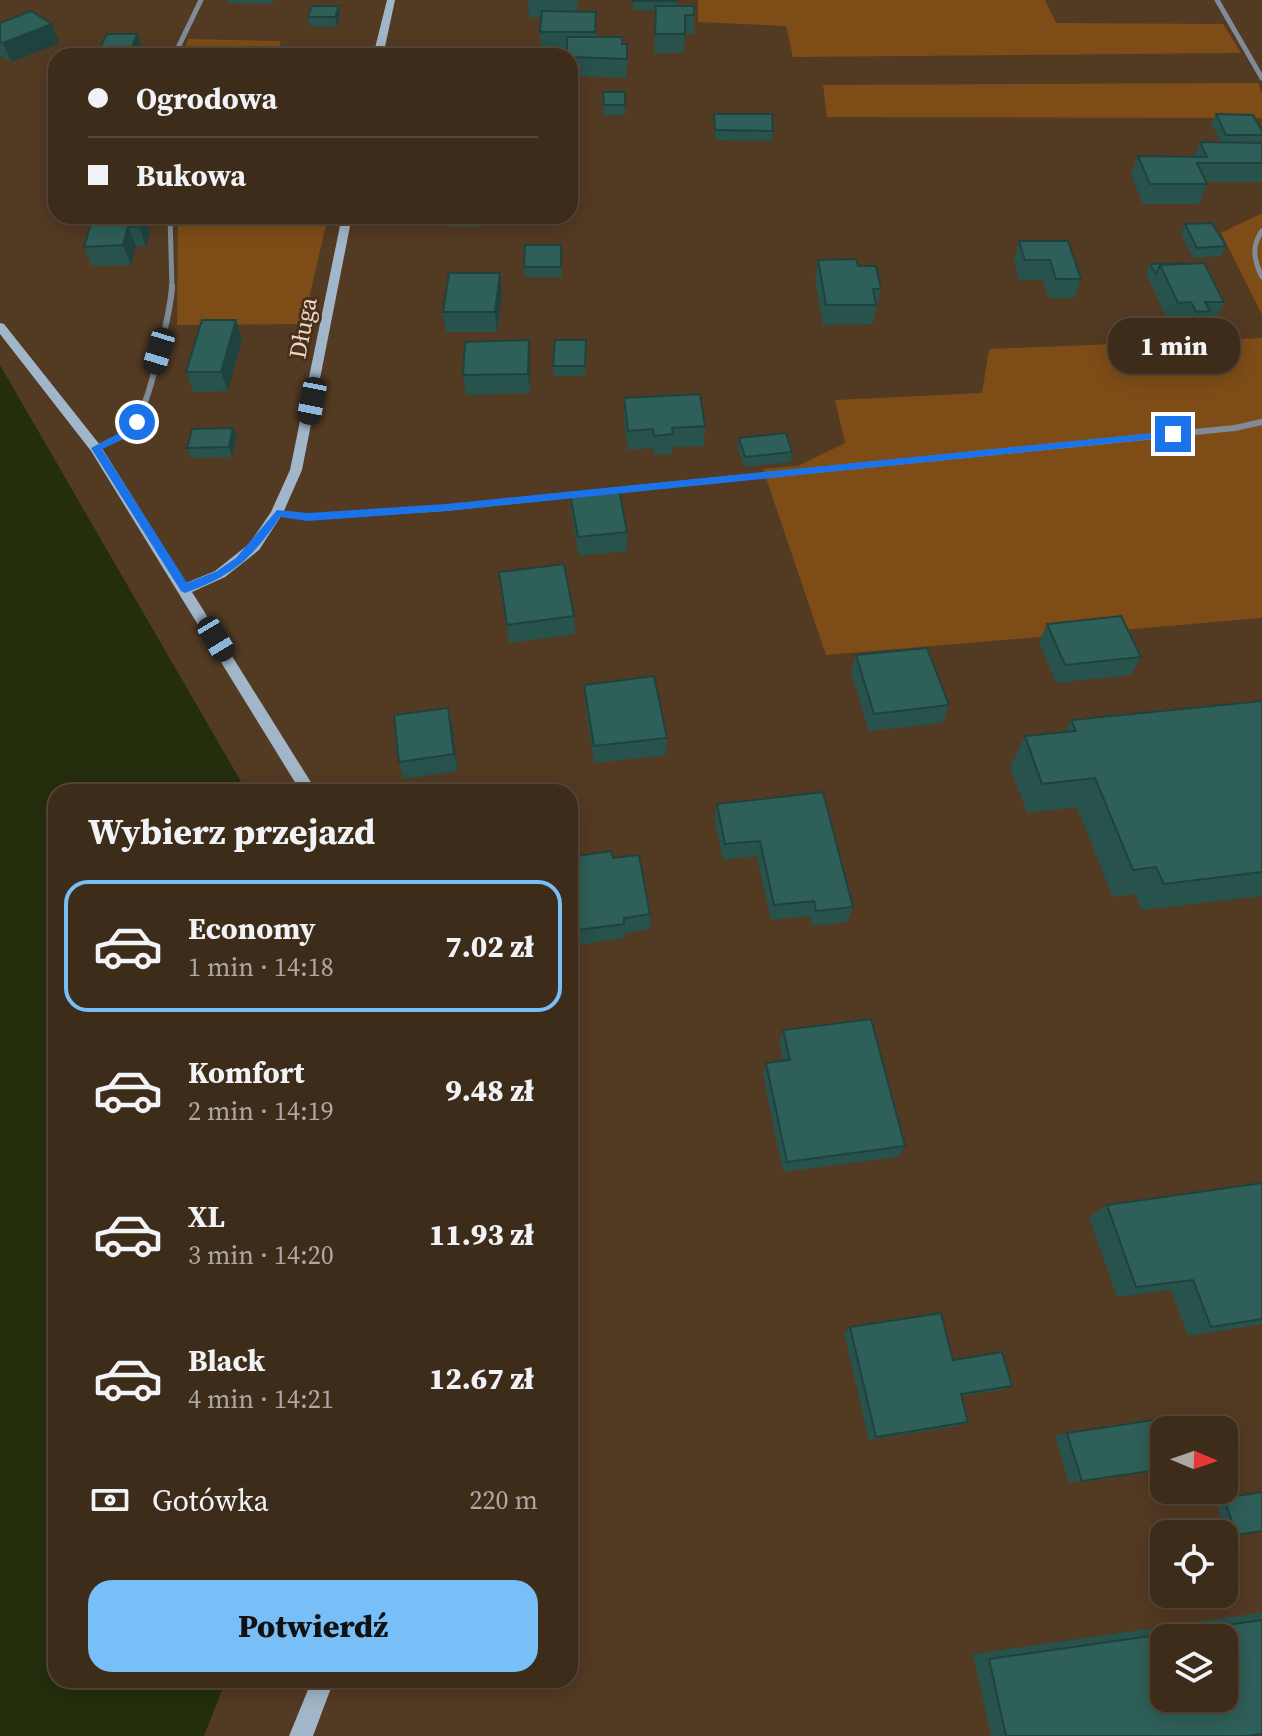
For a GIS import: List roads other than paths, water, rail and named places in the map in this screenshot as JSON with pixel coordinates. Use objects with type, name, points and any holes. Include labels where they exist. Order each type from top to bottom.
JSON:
[{"type":"street","points":[[178,48],[201,0]]},
{"type":"street","points":[[380,48],[391,0]]},
{"type":"street","points":[[1217,0],[1262,78]]},
{"type":"street","points":[[96,448],[126,434],[137,422],[159,351],[172,291],[170,224]]},
{"type":"street","name":"Długa","points":[[185,589],[220,574],[254,547],[277,513],[296,470],[345,224]]},
{"type":"street","points":[[1262,231],[1256,238],[1254,262],[1262,277]]},
{"type":"street","points":[[0,326],[96,448],[304,784]]},
{"type":"street","points":[[601,491],[1235,428],[1262,422]]},
{"type":"street","points":[[277,513],[308,517],[585,493]]},
{"type":"street","points":[[301,1736],[320,1688]]}]
